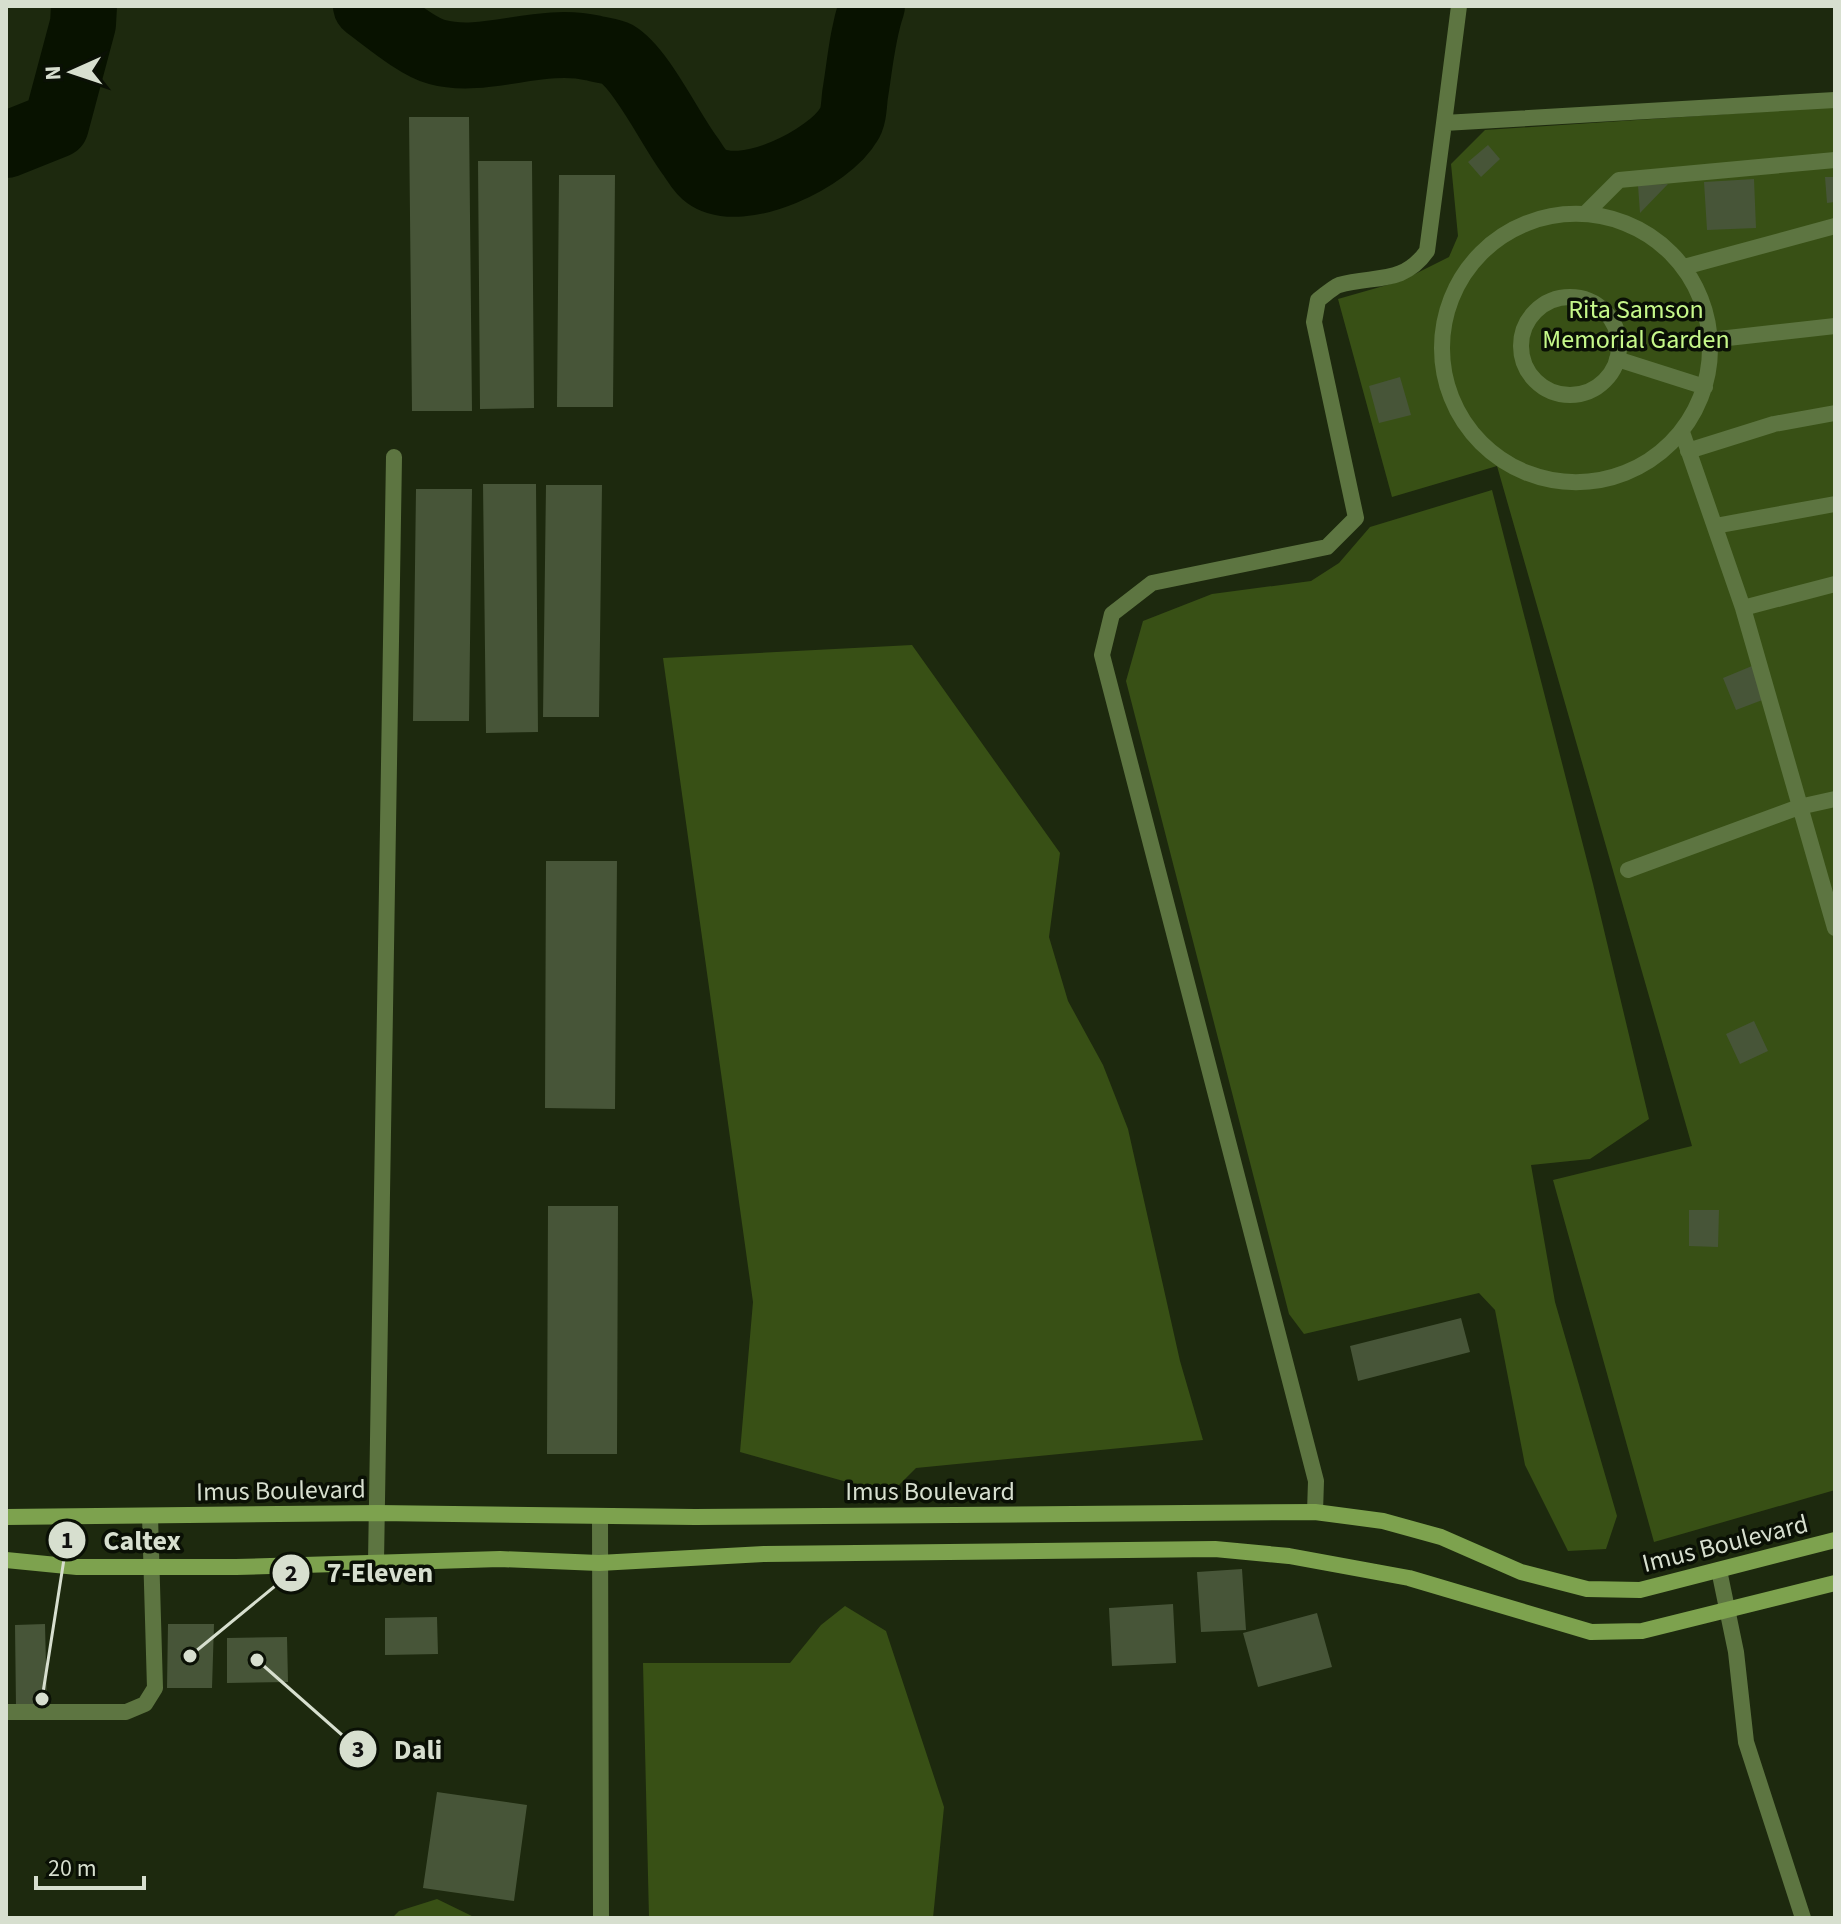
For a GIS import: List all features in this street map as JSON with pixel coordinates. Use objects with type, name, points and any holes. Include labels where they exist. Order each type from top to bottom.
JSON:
[{"type":"main road","name":"Imus Boulevard","points":[[6,1517],[378,1513],[600,1517],[1315,1512],[1383,1521],[1441,1537],[1521,1572],[1587,1589],[1640,1590],[1835,1540]]},
{"type":"main road","points":[[6,1560],[77,1567],[236,1567],[500,1559],[599,1563],[764,1554],[1215,1549],[1289,1556],[1409,1578],[1591,1632],[1642,1631],[1835,1583]]},
{"type":"street","points":[[1315,1512],[1316,1481],[1102,655],[1112,614],[1152,583],[1327,547],[1356,518],[1314,322],[1318,300],[1336,286],[1401,275],[1417,265],[1427,251],[1459,6]]},
{"type":"street","points":[[1444,123],[1835,100]]},
{"type":"street","points":[[1587,212],[1619,180],[1835,160]]},
{"type":"street","points":[[1587,212],[1624,221],[1657,240],[1684,267],[1702,301],[1710,340],[1705,387],[1696,410],[1682,432],[1648,463],[1605,481],[1559,483],[1514,469],[1477,441],[1452,402],[1441,357],[1446,310],[1466,268],[1500,236],[1541,217],[1587,212]]},
{"type":"street","points":[[1684,267],[1835,226]]},
{"type":"street","points":[[1574,297],[1590,301],[1605,311],[1614,325],[1619,342],[1617,359],[1612,373],[1588,393],[1573,396],[1558,394],[1544,388],[1524,364],[1521,349],[1523,334],[1530,318],[1542,306],[1557,299],[1574,297]]},
{"type":"street","points":[[1710,340],[1835,326]]},
{"type":"street","points":[[1617,359],[1705,387]]},
{"type":"street","points":[[1688,451],[1774,424],[1835,413]]},
{"type":"street","points":[[1682,432],[1743,608],[1835,928]]},
{"type":"street","points":[[376,1562],[394,457]]},
{"type":"street","points":[[1715,526],[1835,504]]},
{"type":"street","points":[[1743,608],[1835,584]]},
{"type":"street","points":[[1628,870],[1799,807],[1835,799]]},
{"type":"street","points":[[6,1712],[126,1712],[145,1704],[155,1688],[150,1516]]},
{"type":"street","points":[[600,1517],[601,1918]]},
{"type":"street","points":[[1719,1570],[1736,1652],[1746,1742],[1803,1918]]},
{"type":"green space","name":"Rita Samson Memorial Garden","points":[[1835,107],[1835,1490],[1654,1542],[1553,1180],[1692,1146],[1497,466],[1392,497],[1338,299],[1401,281],[1449,257],[1458,236],[1451,164],[1485,130]]},
{"type":"green space","points":[[1492,490],[1593,884],[1649,1119],[1590,1159],[1531,1165],[1555,1302],[1617,1516],[1606,1549],[1568,1551],[1525,1465],[1495,1310],[1479,1293],[1304,1334],[1289,1314],[1126,681],[1143,621],[1212,594],[1311,581],[1339,563],[1370,527]]},
{"type":"green space","points":[[912,645],[1060,853],[1049,937],[1068,1001],[1103,1065],[1128,1129],[1180,1361],[1203,1440],[916,1468],[890,1494],[740,1452],[753,1302],[663,658]]},
{"type":"green space","points":[[845,1606],[886,1631],[944,1807],[933,1918],[649,1918],[643,1663],[790,1663],[821,1625]]},
{"type":"green space","points":[[437,1899],[476,1918],[392,1918],[399,1911]]},
{"type":"building","points":[[409,117],[469,117],[472,411],[412,411]]},
{"type":"building","points":[[1488,145],[1500,159],[1481,177],[1468,162]]},
{"type":"building","points":[[478,161],[532,161],[534,408],[480,409]]},
{"type":"building","points":[[559,175],[615,175],[613,407],[557,407]]},
{"type":"building","points":[[1825,177],[1835,177],[1835,202],[1827,203]]},
{"type":"building","points":[[1754,179],[1756,228],[1707,230],[1704,182]]},
{"type":"building","points":[[1668,184],[1640,213],[1638,185]]},
{"type":"building","points":[[1400,377],[1411,415],[1379,423],[1369,386]]},
{"type":"building","points":[[483,484],[536,484],[538,732],[486,733]]},
{"type":"building","points":[[546,485],[602,485],[599,717],[543,717]]},
{"type":"building","points":[[416,489],[472,489],[469,721],[413,721]]},
{"type":"building","points":[[1752,666],[1765,699],[1736,710],[1723,678]]},
{"type":"building","points":[[546,861],[617,861],[615,1109],[545,1108]]},
{"type":"building","points":[[1754,1021],[1768,1051],[1740,1064],[1726,1034]]},
{"type":"building","points":[[548,1206],[618,1206],[617,1454],[547,1454]]},
{"type":"building","points":[[1689,1210],[1719,1210],[1718,1247],[1689,1246]]},
{"type":"building","points":[[1461,1318],[1470,1352],[1358,1381],[1350,1346]]},
{"type":"building","points":[[1242,1569],[1246,1630],[1201,1632],[1197,1572]]},
{"type":"building","points":[[1173,1604],[1176,1663],[1112,1666],[1109,1608]]},
{"type":"building","points":[[1317,1613],[1332,1667],[1258,1687],[1243,1633]]},
{"type":"building","points":[[437,1617],[438,1654],[385,1655],[385,1618]]},
{"type":"building","points":[[45,1624],[47,1708],[16,1708],[15,1625]]},
{"type":"building","points":[[168,1624],[214,1624],[212,1688],[167,1688]]},
{"type":"building","points":[[287,1637],[288,1682],[227,1683],[227,1638]]},
{"type":"building","points":[[437,1792],[527,1805],[514,1901],[423,1888]]},
{"type":"waterway","points":[[6,145],[56,125],[83,24],[84,6]]},
{"type":"waterway","points":[[366,6],[410,39],[437,52],[474,55],[573,45],[617,54],[646,86],[702,172],[721,183],[740,184],[762,180],[805,162],[824,150],[849,124],[872,6]]},
{"type":"place","name":"7-Eleven","points":[[190,1656]]},
{"type":"place","name":"Dali","points":[[257,1660]]},
{"type":"place","name":"Caltex","points":[[42,1699]]}]
